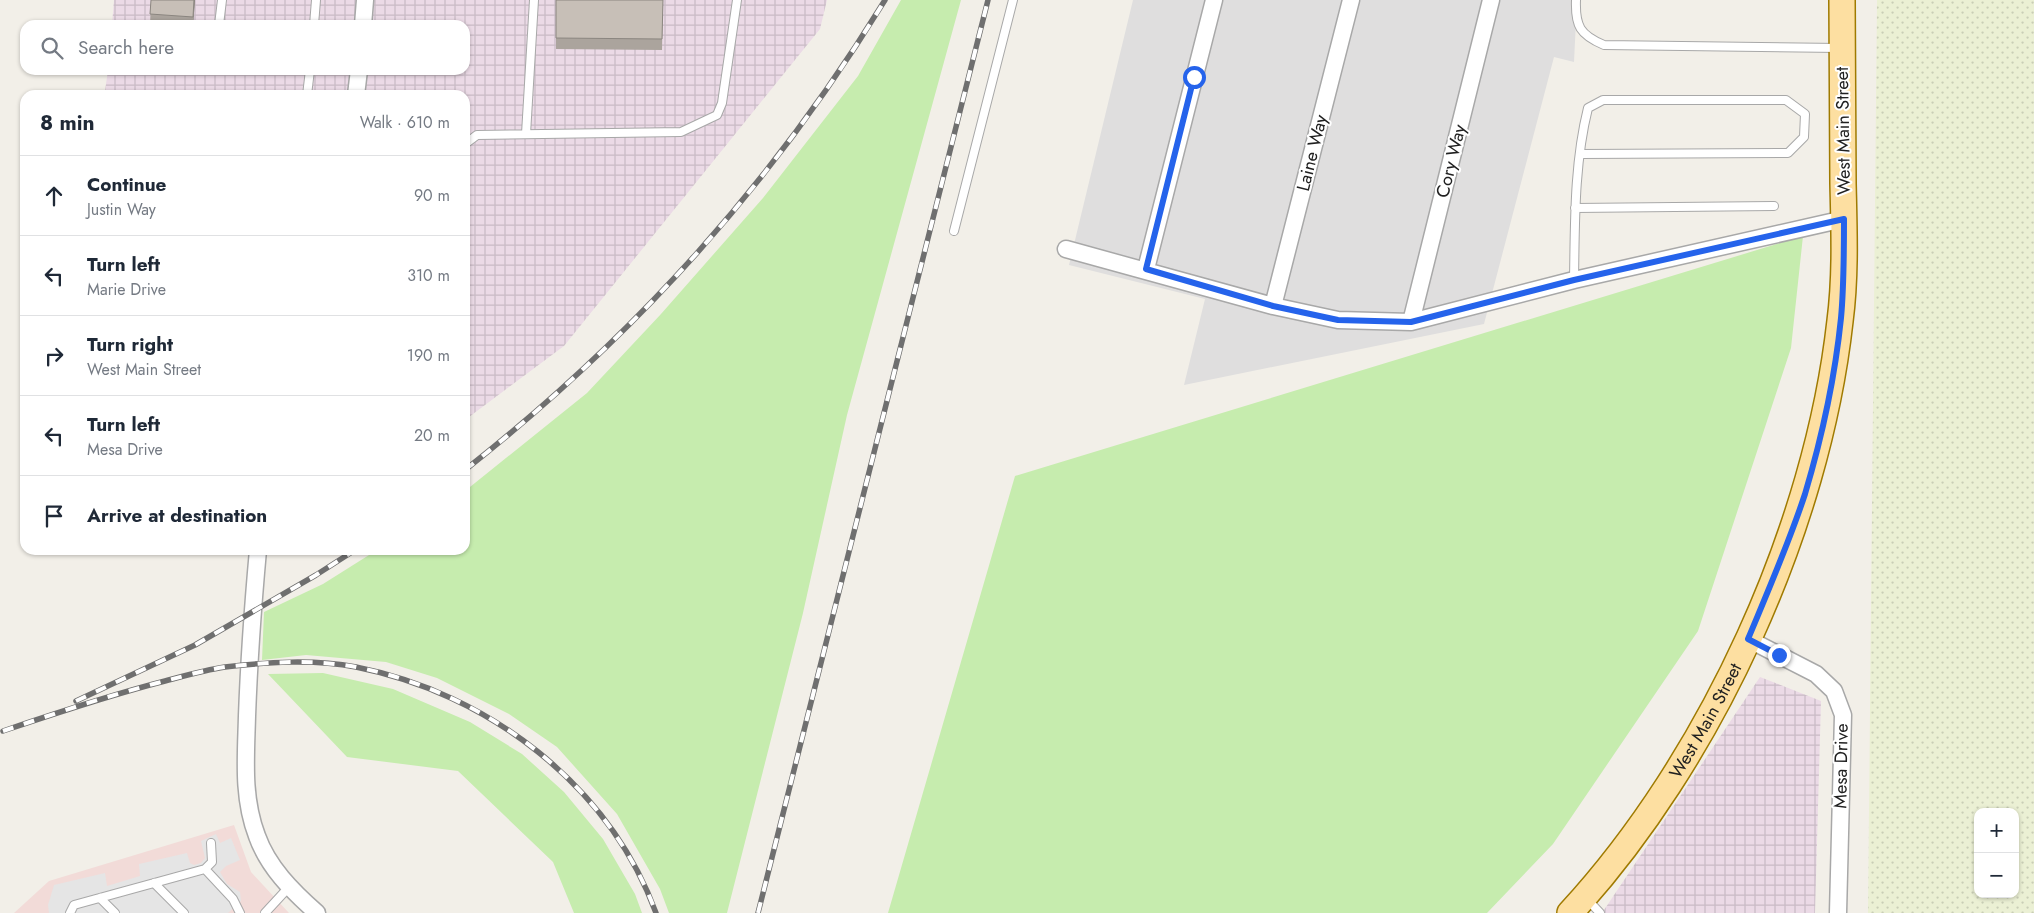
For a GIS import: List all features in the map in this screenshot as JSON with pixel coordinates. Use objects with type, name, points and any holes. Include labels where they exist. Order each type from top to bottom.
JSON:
[{"type":"main road","name":"West Main Street","points":[[1585,908],[1678,770],[1714,706],[1748,639],[1779,564],[1804,494],[1823,423],[1835,363],[1841,318],[1844,219],[1842,0]]},
{"type":"street","points":[[363,20],[365,0]]},
{"type":"street","points":[[1146,269],[1214,0]]},
{"type":"street","name":"Laine Way","points":[[1273,306],[1351,0]]},
{"type":"street","name":"Cory Way","points":[[1411,322],[1491,0]]},
{"type":"street","points":[[356,90],[358,75]]},
{"type":"street","points":[[1066,248],[1273,306],[1338,320],[1411,322],[1574,280],[1844,219]]},
{"type":"street","points":[[258,555],[249,666],[246,796],[250,816],[264,853],[271,865],[289,887],[316,913]]},
{"type":"street","name":"Mesa Drive","points":[[1748,639],[1816,674],[1834,692],[1843,716],[1838,913]]},
{"type":"lane","points":[[220,20],[222,0]]},
{"type":"lane","points":[[314,20],[316,0]]},
{"type":"lane","points":[[526,134],[534,0]]},
{"type":"lane","points":[[470,140],[477,135],[681,132],[717,116],[722,103],[737,0]]},
{"type":"lane","points":[[954,231],[1013,0]]},
{"type":"lane","points":[[1576,0],[1576,16],[1580,29],[1589,38],[1604,45],[1842,48]]},
{"type":"lane","points":[[308,90],[309,75]]},
{"type":"lane","points":[[1574,280],[1575,208],[1580,154],[1583,128],[1588,108],[1603,100],[1786,100],[1805,114],[1804,137],[1788,153],[1580,154]]},
{"type":"lane","points":[[1575,208],[1774,206]]},
{"type":"lane","points":[[70,913],[74,905],[205,869],[212,862],[211,843]]},
{"type":"lane","points":[[205,869],[232,899],[240,913]]},
{"type":"lane","points":[[154,883],[184,913]]},
{"type":"lane","points":[[265,913],[289,887]]},
{"type":"lane","points":[[100,898],[115,913]]},
{"type":"shaded area","points":[[114,0],[827,0],[820,29],[564,346],[470,416],[470,90],[105,90],[107,75],[470,75],[470,20],[112,20]]},
{"type":"shaded area","points":[[1133,0],[1577,0],[1574,62],[1554,57],[1484,324],[1184,385],[1205,299],[1069,265]]},
{"type":"shaded area","points":[[1760,677],[1821,701],[1815,913],[1602,913]]},
{"type":"shaded area","points":[[234,825],[251,872],[289,913],[14,913],[49,881]]},
{"type":"shaded area","points":[[216,834],[220,843],[231,838],[240,860],[226,866],[220,872],[227,884],[240,892],[241,901],[228,913],[49,913],[48,905],[54,885],[105,873],[107,886],[140,876],[139,864],[187,853],[190,863],[194,865],[201,863],[205,858],[201,841]]},
{"type":"green space","points":[[901,0],[961,0],[847,415],[803,613],[727,913],[669,913],[660,889],[617,814],[557,747],[509,714],[437,678],[386,662],[306,655],[262,660],[264,612],[323,584],[369,555],[470,555],[470,487],[587,393],[661,314],[763,198],[858,76]]},
{"type":"green space","points":[[1877,0],[2034,0],[2034,913],[1868,913]]},
{"type":"green space","points":[[1803,236],[1791,348],[1698,631],[1553,844],[1487,913],[888,913],[1015,476]]},
{"type":"green space","points":[[323,673],[393,689],[470,722],[522,754],[564,792],[603,839],[635,894],[642,913],[574,913],[553,862],[458,771],[347,757],[268,674]]},
{"type":"building","points":[[151,0],[194,0],[193,17],[150,14]]},
{"type":"building","points":[[556,0],[663,0],[662,39],[556,38]]},
{"type":"railway","points":[[470,466],[527,419],[586,366],[643,311],[696,254],[796,132],[841,68],[885,0]]},
{"type":"railway","points":[[758,913],[988,0]]},
{"type":"railway","points":[[76,701],[195,645],[347,555]]},
{"type":"railway","points":[[3,731],[124,692],[225,667],[307,662],[340,664],[405,680],[452,698],[497,723],[538,752],[575,786],[608,824],[635,867],[656,913]]},
{"type":"route","points":[[1194,77],[1146,269],[1273,306],[1338,320],[1411,322],[1574,280],[1844,219],[1841,318],[1835,363],[1823,423],[1804,494],[1779,564],[1748,639],[1779,655]]}]
